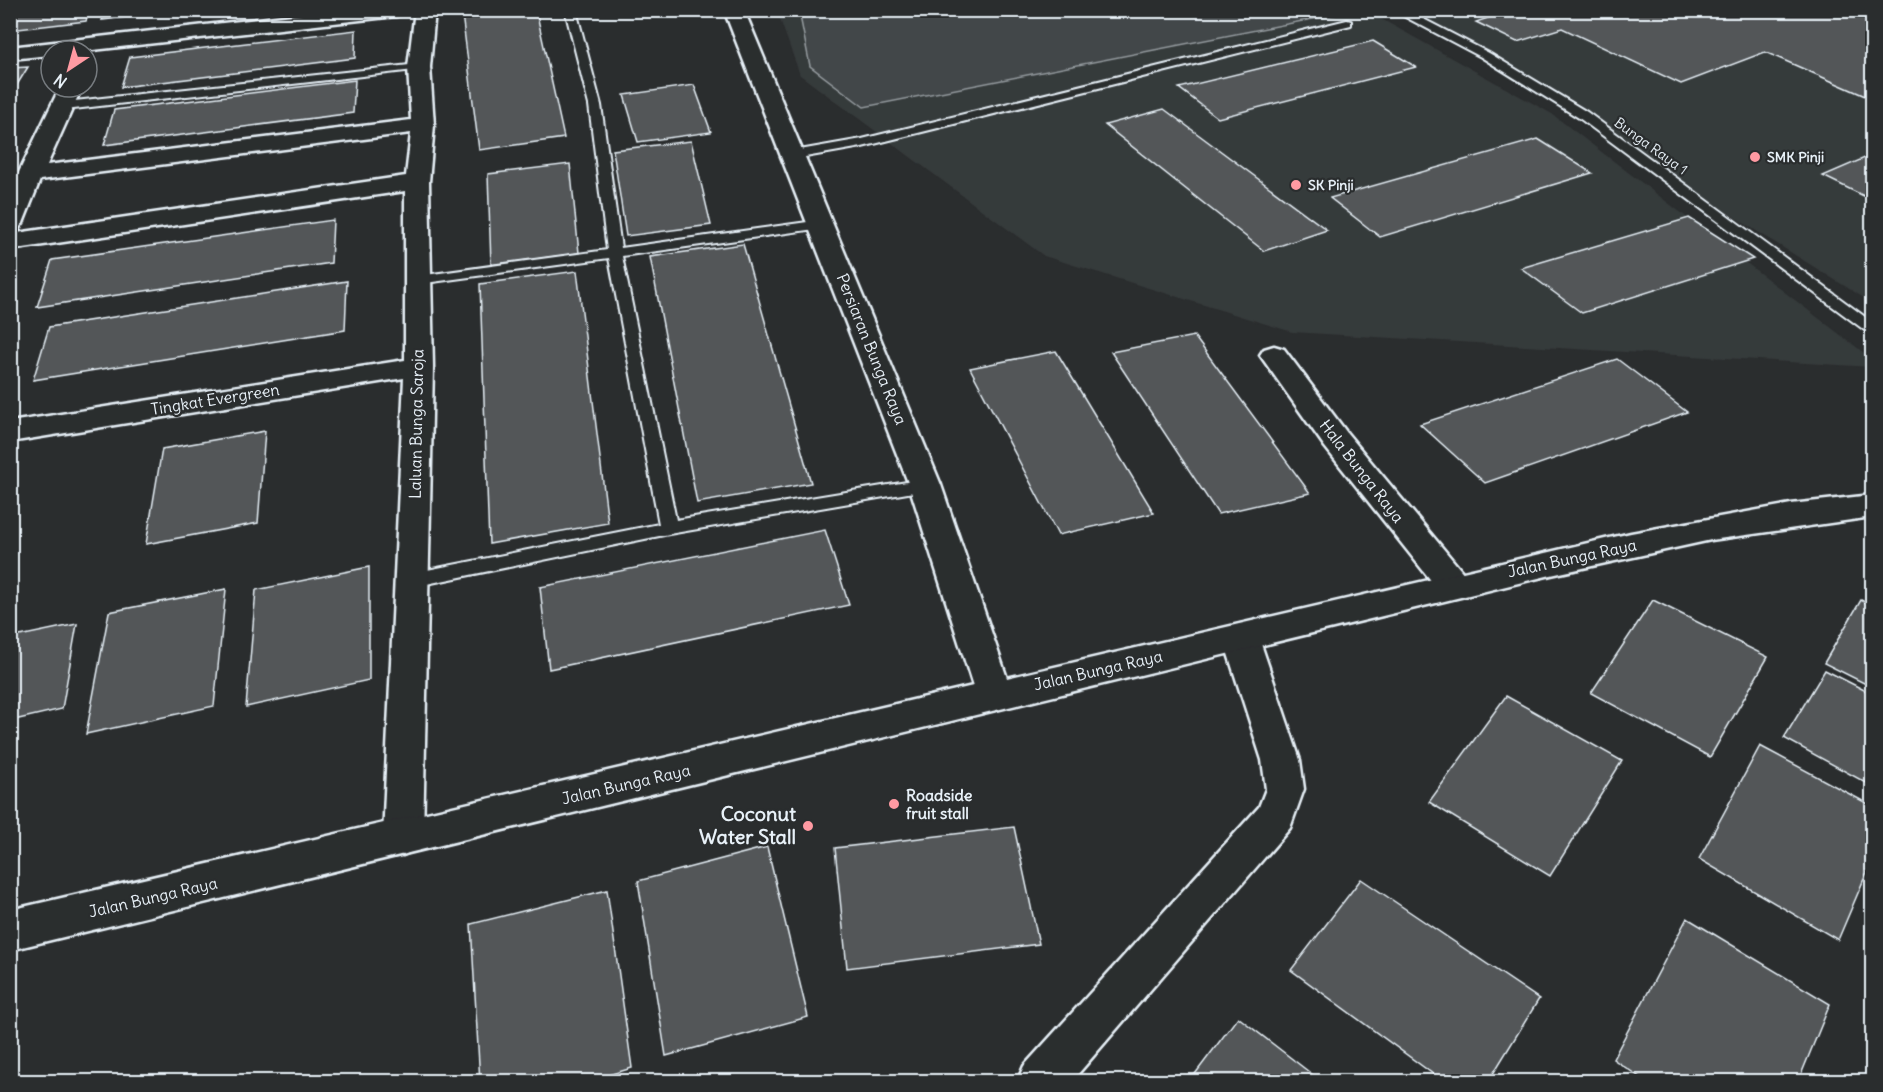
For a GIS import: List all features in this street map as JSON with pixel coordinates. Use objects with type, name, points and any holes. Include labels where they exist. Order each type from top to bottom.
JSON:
[{"type":"street","points":[[99,45],[226,19],[396,10]]},
{"type":"street","name":"Laluan Bunga Saroja","points":[[403,837],[418,367],[417,182],[423,125],[419,67],[425,10]]},
{"type":"street","name":"Persiaran Bunga Raya","points":[[734,10],[822,224],[925,485],[994,694]]},
{"type":"street","points":[[10,53],[39,51]]},
{"type":"street","points":[[11,216],[33,174],[67,99]]},
{"type":"street","points":[[33,174],[423,125]]},
{"type":"street","points":[[10,242],[417,182]]},
{"type":"street","name":"Hala Bunga Raya","points":[[1274,355],[1336,440],[1452,584]]},
{"type":"street","name":"Tingkat Evergreen","points":[[10,432],[418,367]]},
{"type":"street","name":"Jalan Bunga Raya","points":[[10,930],[994,694],[1241,638],[1452,584],[1714,527],[1872,506]]},
{"type":"street","points":[[1040,1082],[1276,816],[1285,789],[1281,760],[1241,638]]},
{"type":"lane","points":[[570,10],[595,105],[615,254],[669,528]]},
{"type":"lane","name":"Bunga Raya 1","points":[[1397,10],[1485,55],[1583,115],[1872,329]]},
{"type":"lane","points":[[794,155],[862,143],[1347,23]]},
{"type":"lane","points":[[99,93],[419,67]]},
{"type":"lane","points":[[418,280],[822,224]]},
{"type":"lane","points":[[412,580],[669,528],[925,485]]},
{"type":"shaded area","points":[[1340,10],[1343,13],[864,107],[810,66],[799,11]]},
{"type":"shaded area","name":"SK Pinji","points":[[777,11],[1367,11],[1552,114],[1872,359],[1872,367],[1292,332],[1044,256],[800,75]]},
{"type":"shaded area","name":"SMK Pinji","points":[[1403,11],[1872,11],[1872,303]]},
{"type":"building","points":[[10,10],[90,10],[86,21],[10,30]]},
{"type":"building","points":[[105,10],[185,10],[102,20]]},
{"type":"building","points":[[490,10],[536,10],[564,138],[479,150],[462,14]]},
{"type":"building","points":[[1511,10],[1872,10],[1872,99],[1765,52],[1681,84],[1562,28],[1517,42],[1476,22]]},
{"type":"building","points":[[356,30],[355,58],[121,87],[130,57]]},
{"type":"building","points":[[1373,41],[1416,67],[1218,118],[1179,88]]},
{"type":"building","points":[[28,67],[10,96],[10,68]]},
{"type":"building","points":[[355,80],[353,113],[104,145],[114,110]]},
{"type":"building","points":[[694,85],[711,132],[638,142],[624,95]]},
{"type":"building","points":[[1164,109],[1327,230],[1264,251],[1105,125]]},
{"type":"building","points":[[1538,139],[1592,173],[1380,237],[1330,198]]},
{"type":"building","points":[[691,141],[711,225],[626,236],[613,150]]},
{"type":"building","points":[[1867,157],[1872,160],[1872,200],[1823,176]]},
{"type":"building","points":[[570,164],[579,253],[491,265],[488,174]]},
{"type":"building","points":[[1689,218],[1753,259],[1582,313],[1521,268]]},
{"type":"building","points":[[333,220],[331,263],[37,307],[52,260]]},
{"type":"building","points":[[743,244],[811,483],[697,503],[650,257]]},
{"type":"building","points":[[577,271],[608,523],[489,544],[480,284]]},
{"type":"building","points":[[347,281],[345,330],[33,380],[49,327]]},
{"type":"building","points":[[1194,336],[1310,493],[1218,514],[1111,352]]},
{"type":"building","points":[[1056,351],[1154,513],[1058,535],[970,368]]},
{"type":"building","points":[[1617,359],[1687,412],[1485,483],[1420,424]]},
{"type":"building","points":[[265,431],[258,523],[146,544],[162,449]]},
{"type":"building","points":[[825,530],[849,605],[549,669],[540,587]]},
{"type":"building","points":[[369,567],[369,680],[246,707],[256,590]]},
{"type":"building","points":[[226,589],[214,706],[86,734],[109,612]]},
{"type":"building","points":[[1653,600],[1768,657],[1710,757],[1591,693]]},
{"type":"building","points":[[1861,600],[1872,606],[1872,687],[1824,663]]},
{"type":"building","points":[[77,624],[62,709],[10,721],[10,638]]},
{"type":"building","points":[[1825,670],[1872,694],[1872,786],[1784,738]]},
{"type":"building","points":[[1506,696],[1622,761],[1550,876],[1429,802]]},
{"type":"building","points":[[1760,746],[1872,806],[1872,860],[1838,940],[1699,859]]},
{"type":"building","points":[[1014,827],[1039,944],[847,968],[835,848]]},
{"type":"building","points":[[767,847],[808,1017],[666,1056],[638,881]]},
{"type":"building","points":[[1361,879],[1539,999],[1488,1082],[1444,1082],[1291,970]]},
{"type":"building","points":[[607,890],[632,1068],[585,1082],[480,1082],[471,924]]},
{"type":"building","points":[[1687,918],[1830,1004],[1798,1082],[1647,1082],[1613,1059]]},
{"type":"building","points":[[1238,1017],[1322,1082],[1189,1082]]},
{"type":"place","name":"SMK Pinji","points":[[1755,157]]},
{"type":"place","name":"SK Pinji","points":[[1296,185]]},
{"type":"place","name":"Roadside fruit stall","points":[[894,804]]},
{"type":"place","name":"Coconut Water Stall","points":[[808,826]]}]
